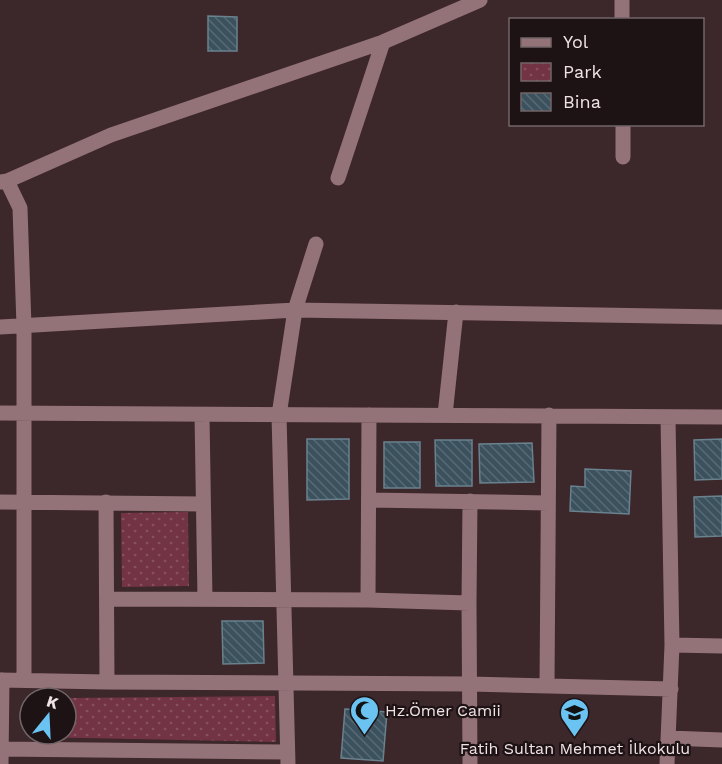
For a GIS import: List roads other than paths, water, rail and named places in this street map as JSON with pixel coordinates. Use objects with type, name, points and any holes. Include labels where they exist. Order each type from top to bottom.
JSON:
[{"type":"street","points":[[24,680],[24,326],[20,208],[3,182],[111,135],[383,42],[480,0]]},
{"type":"street","points":[[622,0],[622,18]]},
{"type":"street","points":[[338,178],[383,42]]},
{"type":"street","points":[[623,126],[623,157]]},
{"type":"street","points":[[316,243],[295,310],[279,415],[285,683],[288,758],[1,754],[1,680],[106,682],[285,683],[469,684],[671,689]]},
{"type":"street","points":[[0,327],[295,310],[722,316]]},
{"type":"street","points":[[445,415],[456,312]]},
{"type":"street","points":[[0,414],[722,417]]},
{"type":"street","points":[[202,415],[205,599]]},
{"type":"street","points":[[368,600],[369,415]]},
{"type":"street","points":[[547,686],[549,415]]},
{"type":"street","points":[[668,418],[672,645],[668,764]]},
{"type":"street","points":[[369,500],[548,503]]},
{"type":"street","points":[[470,764],[471,501]]},
{"type":"street","points":[[0,502],[202,504]]},
{"type":"street","points":[[106,502],[106,682]]},
{"type":"street","points":[[107,599],[284,599],[469,603]]},
{"type":"street","points":[[672,645],[722,646]]},
{"type":"street","points":[[669,738],[722,740]]},
{"type":"place","name":"Hz.Ömer Camii","points":[[364,736]]},
{"type":"place","name":"Fatih Sultan Mehmet İlkokulu","points":[[575,738]]}]
